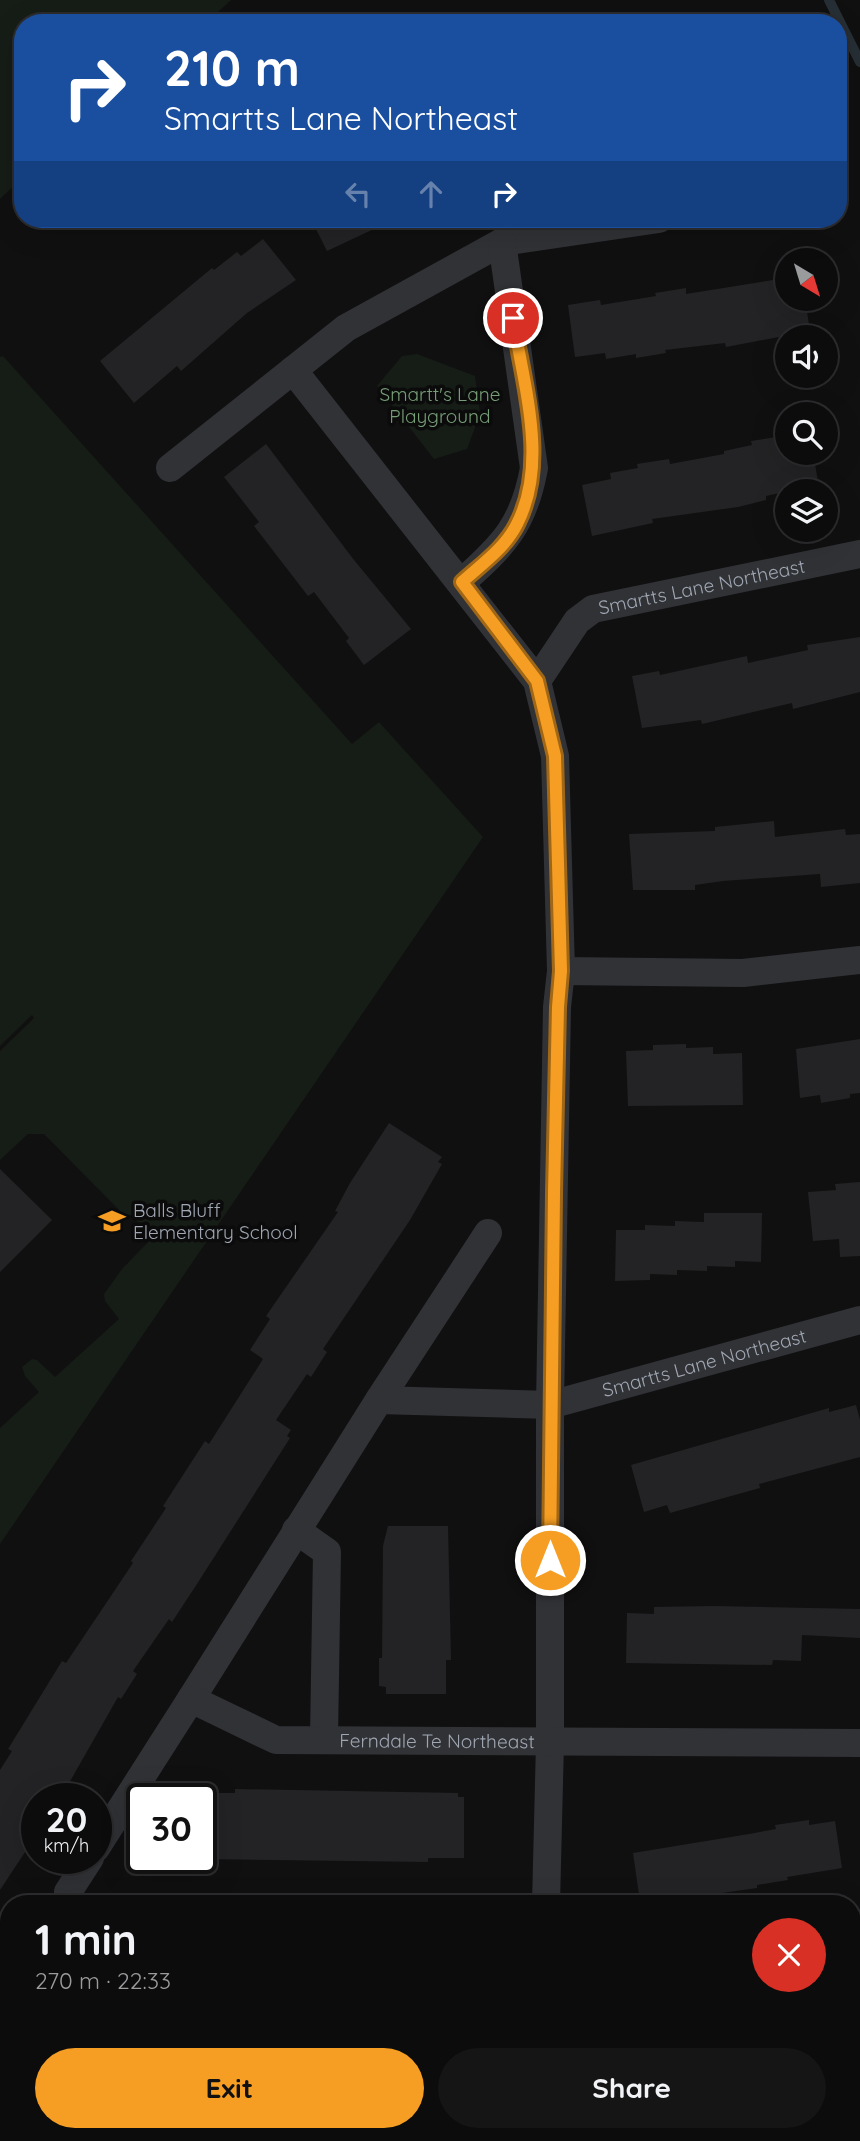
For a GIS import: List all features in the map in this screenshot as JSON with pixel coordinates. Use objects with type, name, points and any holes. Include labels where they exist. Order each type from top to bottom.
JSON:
[{"type":"street","points":[[170,468],[346,328],[502,242],[598,228]]},
{"type":"street","points":[[462,582],[499,550],[517,526],[529,496],[534,468],[502,242]]},
{"type":"street","points":[[293,370],[462,582],[537,681],[555,756],[561,971],[550,1405],[550,1742],[546,1895]]},
{"type":"street","name":"Smartts Lane Northeast","points":[[537,681],[578,621],[593,609],[860,554]]},
{"type":"street","points":[[561,971],[743,973],[860,960]]},
{"type":"street","points":[[112,1823],[296,1530],[488,1233]]},
{"type":"street","name":"Smartts Lane Northeast","points":[[550,1405],[860,1320]]},
{"type":"street","points":[[379,1400],[550,1405]]},
{"type":"street","name":"Ferndale Te Northeast","points":[[296,1530],[327,1552],[324,1738]]},
{"type":"street","name":"Ferndale Te Northeast","points":[[191,1699],[276,1740],[324,1738],[550,1742]]},
{"type":"street","points":[[550,1742],[860,1743]]},
{"type":"street","points":[[68,1892],[80,1874]]},
{"type":"green space","points":[[0,0],[231,0],[216,14],[14,14],[14,186],[0,199]]},
{"type":"green space","name":"Smartt's Lane Playground","points":[[417,354],[475,376],[480,414],[467,449],[434,459],[377,386],[402,356]]},
{"type":"green space","name":"Balls Bluff Elementary School","points":[[3,356],[352,744],[379,722],[483,837],[0,1544],[0,1428],[39,1392],[25,1376],[22,1367],[32,1359],[37,1360],[55,1377],[119,1319],[105,1301],[104,1294],[122,1269],[153,1237],[131,1215],[126,1217],[44,1134],[28,1134],[0,1160],[0,1051],[34,1018],[32,1015],[0,1046],[0,357]]},
{"type":"building","points":[[316,228],[376,228],[327,251]]},
{"type":"building","points":[[263,239],[296,280],[247,313],[181,371],[177,366],[134,403],[100,361],[212,268],[214,270],[237,252],[241,256]]},
{"type":"building","points":[[775,280],[775,312],[807,312],[809,325],[775,325],[775,338],[726,347],[725,343],[665,350],[666,353],[636,358],[636,354],[606,359],[605,353],[575,357],[568,305],[600,300],[601,305],[686,288],[686,294]]},
{"type":"building","points":[[775,437],[775,465],[815,465],[818,479],[775,479],[775,494],[766,496],[766,500],[738,507],[652,519],[653,523],[592,536],[582,485],[611,479],[610,473],[638,468],[637,464],[669,459],[670,464],[724,454],[724,451],[752,445],[751,441]]},
{"type":"building","points":[[266,444],[354,560],[411,629],[364,665],[346,641],[349,638],[314,592],[308,596],[254,526],[259,522],[224,477]]},
{"type":"building","points":[[860,637],[860,692],[793,709],[792,703],[702,724],[701,720],[642,728],[632,676],[659,671],[660,675],[747,656],[748,663],[808,650],[807,645]]},
{"type":"building","points":[[774,821],[775,837],[845,829],[846,835],[860,834],[860,883],[821,887],[820,874],[723,881],[695,885],[695,890],[633,890],[629,834],[715,831],[715,827]]},
{"type":"building","points":[[860,1039],[860,1093],[850,1094],[850,1098],[821,1103],[820,1095],[800,1098],[796,1049]]},
{"type":"building","points":[[686,1044],[686,1048],[713,1047],[713,1054],[742,1053],[743,1105],[628,1106],[626,1051],[653,1050],[653,1045]]},
{"type":"building","points":[[389,1123],[442,1157],[438,1162],[442,1164],[410,1220],[323,1349],[327,1352],[311,1377],[307,1374],[276,1420],[291,1430],[287,1436],[290,1438],[172,1622],[169,1619],[133,1671],[137,1674],[121,1699],[118,1697],[69,1783],[21,1783],[21,1858],[0,1890],[0,1770],[12,1751],[8,1749],[62,1661],[66,1663],[133,1563],[131,1561],[166,1508],[163,1506],[205,1441],[209,1444],[263,1359],[250,1350],[270,1319],[266,1316],[338,1212],[335,1211]]},
{"type":"building","points":[[0,1169],[52,1220],[0,1272]]},
{"type":"building","points":[[860,1182],[860,1256],[840,1257],[839,1239],[813,1241],[808,1192],[836,1190],[835,1184]]},
{"type":"building","points":[[704,1213],[762,1213],[761,1262],[735,1261],[735,1267],[707,1266],[707,1271],[677,1270],[677,1275],[650,1274],[650,1280],[615,1281],[616,1230],[645,1230],[645,1225],[675,1226],[675,1221],[704,1222]]},
{"type":"building","points":[[856,1405],[860,1420],[860,1457],[759,1484],[760,1488],[670,1513],[667,1505],[644,1512],[631,1465],[829,1408],[829,1412]]},
{"type":"building","points":[[388,1526],[448,1526],[451,1660],[446,1660],[446,1694],[386,1694],[386,1687],[379,1686],[379,1658],[382,1658],[383,1546]]},
{"type":"building","points":[[654,1607],[860,1609],[860,1638],[802,1635],[801,1661],[773,1660],[772,1665],[626,1663],[627,1613],[654,1614]]},
{"type":"building","points":[[235,1789],[458,1793],[458,1797],[464,1797],[464,1858],[428,1858],[428,1862],[217,1859],[217,1793],[235,1793]]},
{"type":"building","points":[[809,1820],[809,1825],[835,1821],[842,1868],[787,1877],[788,1880],[757,1885],[757,1888],[708,1895],[639,1895],[633,1853],[776,1829],[775,1825]]},
{"type":"waterway","points":[[829,0],[836,14]]},
{"type":"waterway","points":[[847,36],[860,62]]},
{"type":"place","name":"Balls Bluff Elementary School","points":[[112,1221]]},
{"type":"route","points":[[513,318],[532,441],[534,468],[529,496],[517,526],[499,550],[462,582],[537,681],[555,756],[561,971],[550,1405],[550,1560]]}]
